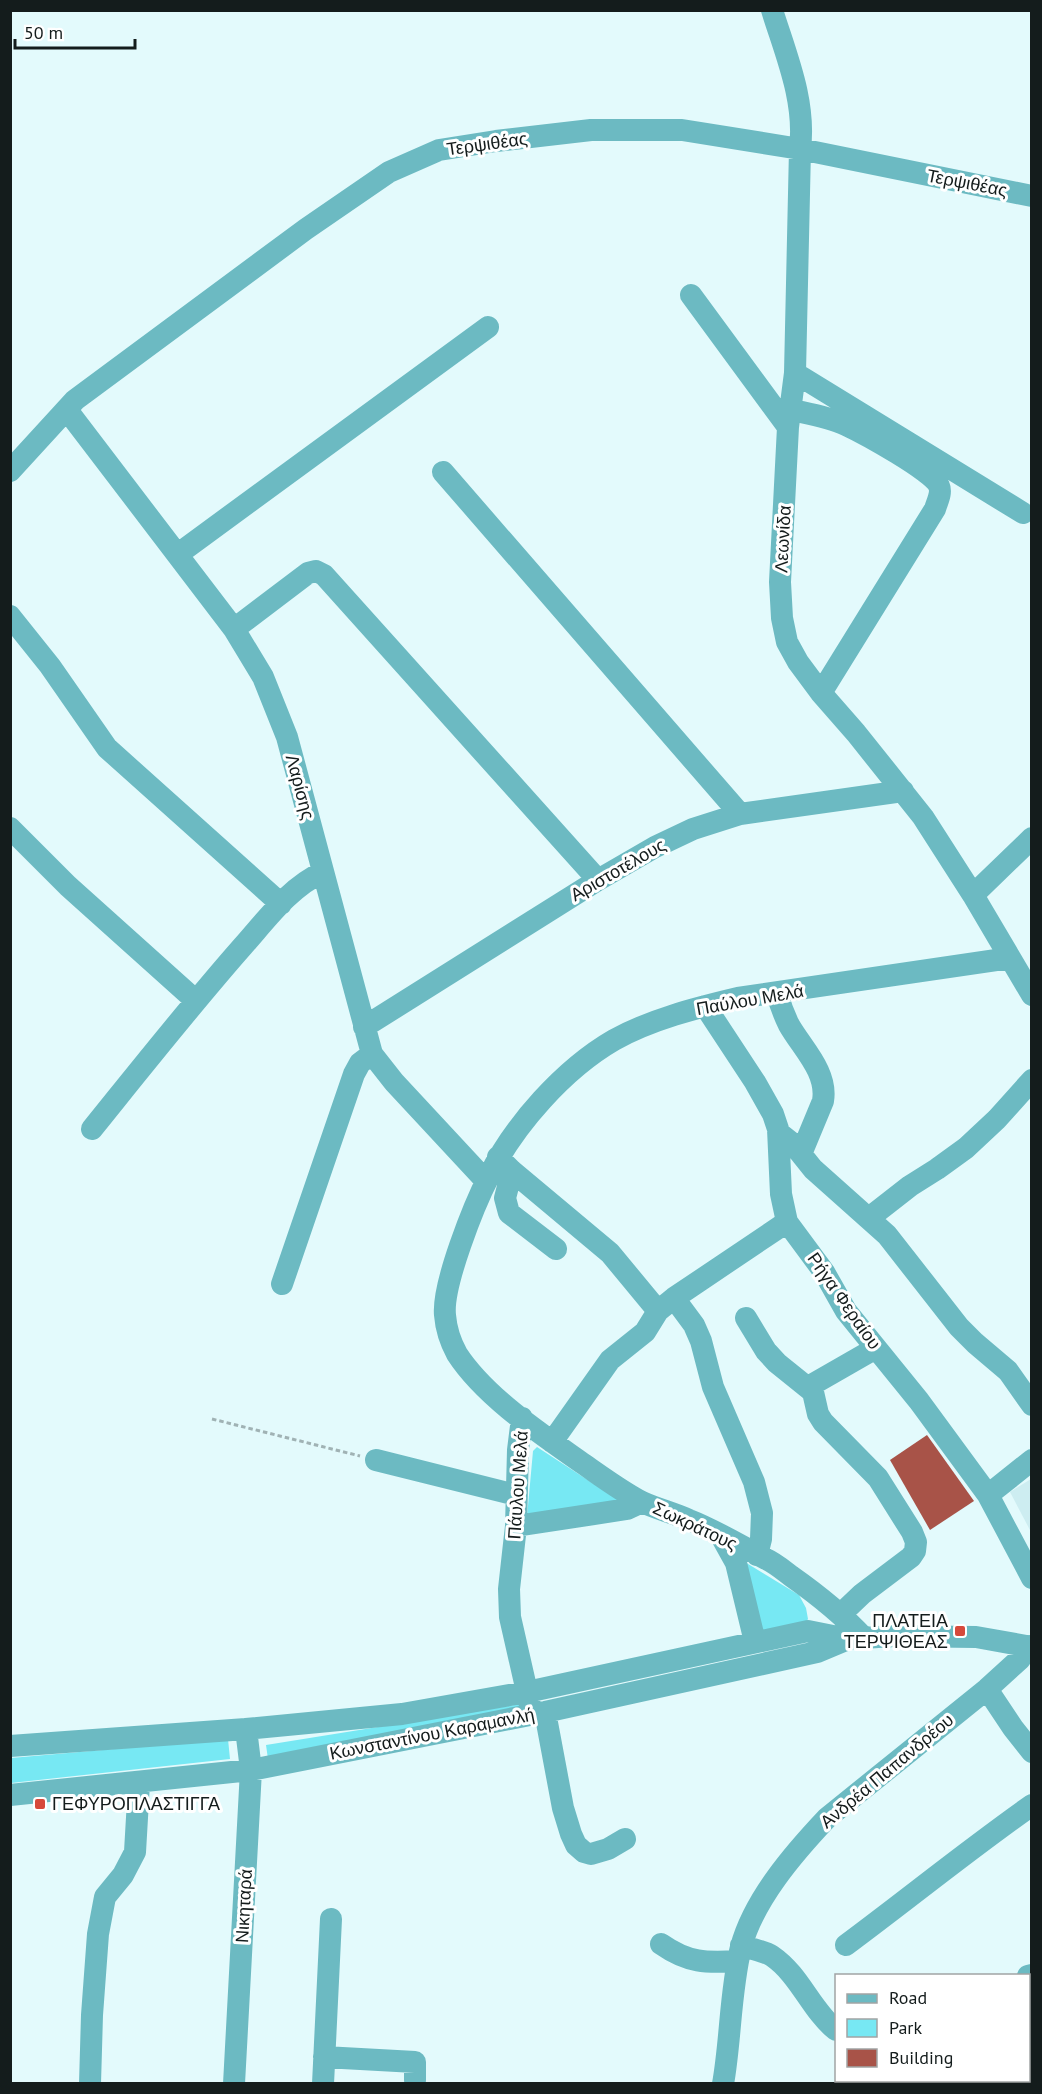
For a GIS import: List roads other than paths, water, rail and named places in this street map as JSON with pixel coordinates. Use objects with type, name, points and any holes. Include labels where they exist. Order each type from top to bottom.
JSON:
[{"type":"street","name":"Λεωνίδα","points":[[772,10],[796,86],[802,131],[795,373],[780,582],[782,618],[787,642],[821,693],[903,791],[944,849],[1032,995]]},
{"type":"street","name":"Τερψιθέας","points":[[10,471],[75,400],[306,229],[389,172],[439,150],[591,130],[654,129],[709,133],[1032,196]]},
{"type":"street","points":[[691,295],[790,418],[845,424],[917,465],[940,486],[935,509],[821,693]]},
{"type":"street","points":[[178,554],[488,327]]},
{"type":"street","points":[[795,373],[1023,513]]},
{"type":"street","name":"Λαρίσης","points":[[67,410],[234,629],[263,677],[287,737],[372,1054],[393,1082],[486,1181]]},
{"type":"street","points":[[443,472],[740,814]]},
{"type":"street","points":[[234,629],[308,573],[316,571],[324,575],[598,880]]},
{"type":"street","points":[[10,616],[50,666],[107,748],[281,904]]},
{"type":"street","name":"Αριστοτέλους","points":[[363,1027],[598,880],[675,837],[740,814],[903,791]]},
{"type":"street","points":[[10,828],[68,886],[195,1000]]},
{"type":"street","points":[[973,895],[1032,838]]},
{"type":"street","points":[[92,1129],[195,1000],[281,904],[305,882],[323,872]]},
{"type":"street","name":"Παύλου Μελά","points":[[486,1181],[505,1164],[528,1116],[582,1063],[614,1041],[663,1019],[738,998],[1010,958]]},
{"type":"street","points":[[777,993],[789,1024],[815,1065],[824,1092],[823,1101],[801,1154]]},
{"type":"street","name":"Ρήγα Φεραίου","points":[[705,1006],[755,1082],[773,1114],[779,1133],[781,1194],[788,1222],[824,1272],[846,1311],[919,1401],[988,1495],[1032,1578]]},
{"type":"street","points":[[282,1284],[354,1074],[360,1063],[372,1054]]},
{"type":"street","points":[[869,1218],[910,1186],[966,1148],[997,1119],[1032,1080]]},
{"type":"street","points":[[779,1133],[793,1144],[813,1169],[887,1235],[916,1275],[966,1336],[1008,1371],[1032,1405]]},
{"type":"street","points":[[505,1164],[506,1198],[509,1212],[556,1249]]},
{"type":"street","points":[[505,1164],[610,1253],[666,1305],[693,1325],[701,1341],[713,1387],[754,1482],[762,1514],[761,1539],[757,1555]]},
{"type":"street","name":"Πάυλου Μελά","points":[[486,1181],[459,1250],[446,1298],[444,1314],[448,1334],[457,1353],[486,1387],[522,1418],[516,1526],[509,1589],[510,1617],[571,1834],[576,1845],[584,1852],[591,1854],[608,1849],[624,1839]]},
{"type":"street","points":[[552,1442],[610,1360],[645,1332],[666,1305],[788,1222]]},
{"type":"street","points":[[746,1318],[771,1357],[813,1392],[818,1414],[823,1422],[878,1478],[916,1542],[915,1551],[904,1563],[862,1594],[842,1614]]},
{"type":"street","points":[[808,1387],[876,1348]]},
{"type":"street","name":"Σωκράτους","points":[[522,1418],[552,1442],[642,1502],[692,1520],[757,1555],[797,1580],[842,1614],[856,1638]]},
{"type":"street","points":[[376,1460],[516,1495]]},
{"type":"street","points":[[988,1495],[1032,1460]]},
{"type":"street","points":[[516,1526],[627,1509],[642,1502]]},
{"type":"street","points":[[721,1536],[736,1563],[755,1642]]},
{"type":"street","name":"Κωνσταντίνου Καραμανλή","points":[[10,1746],[246,1729],[402,1714],[535,1706],[755,1642],[808,1631],[856,1638],[976,1637],[1030,1647]]},
{"type":"street","name":"Κωνσταντίνου Καραμανλή","points":[[10,1795],[251,1770],[535,1706],[817,1652],[856,1638]]},
{"type":"street","name":"Ανδρέα Παπανδρέου","points":[[723,2084],[740,1953],[757,1910],[773,1883],[815,1831],[863,1788],[987,1689],[1030,1647]]},
{"type":"street","points":[[987,1689],[1032,1752]]},
{"type":"street","name":"Νικηταρά","points":[[234,2084],[251,1770],[246,1729]]},
{"type":"street","points":[[90,2084],[98,1934],[105,1897],[123,1875],[135,1852],[139,1783]]},
{"type":"street","points":[[846,1945],[1032,1805]]},
{"type":"street","points":[[323,2084],[331,1919]]},
{"type":"street","points":[[661,1944],[697,1962],[740,1953],[767,1954],[784,1967],[835,2028]]},
{"type":"street","points":[[324,2057],[415,2062],[415,2080]]},
{"type":"place","name":"ΠΛΑΤΕΙΑ ΤΕΡΨΙΘΕΑΣ","points":[[960,1631]]},
{"type":"place","name":"ΓΕΦΥΡΟΠΛΑΣΤΙΓΓΑ","points":[[40,1804]]}]
